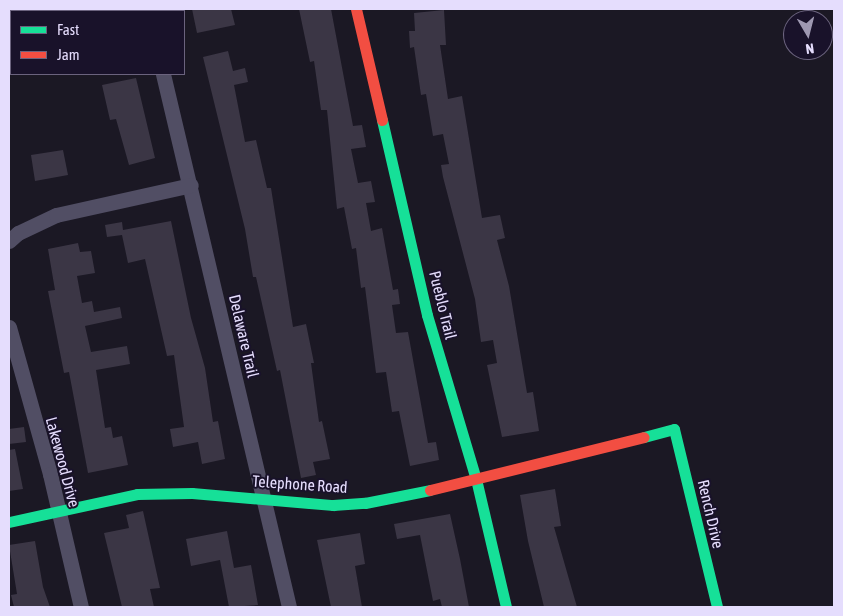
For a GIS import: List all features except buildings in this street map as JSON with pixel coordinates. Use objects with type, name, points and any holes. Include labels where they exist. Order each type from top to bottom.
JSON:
[{"type":"street","points":[[9,10],[14,9]]},
{"type":"street","name":"Pueblo Trail","points":[[356,9],[427,314],[476,479],[506,607]]},
{"type":"street","name":"Delaware Trail","points":[[163,75],[289,607]]},
{"type":"street","points":[[9,241],[18,233],[56,215],[190,185]]},
{"type":"street","name":"Lakewood Drive","points":[[9,327],[81,607]]},
{"type":"street","name":"Telephone Road","points":[[9,522],[137,494],[264,498],[333,505],[365,503],[476,479],[674,429]]},
{"type":"street","name":"Rench Drive","points":[[674,429],[717,607]]},
{"type":"traffic: fast","points":[[382,120],[427,315],[476,479],[506,607]]},
{"type":"traffic: fast","points":[[644,437],[674,429],[717,607]]},
{"type":"traffic: fast","points":[[9,522],[137,494],[192,493],[333,505],[365,503],[430,490]]},
{"type":"traffic: jam","points":[[356,9],[382,120]]},
{"type":"traffic: jam","points":[[430,490],[644,437]]}]
